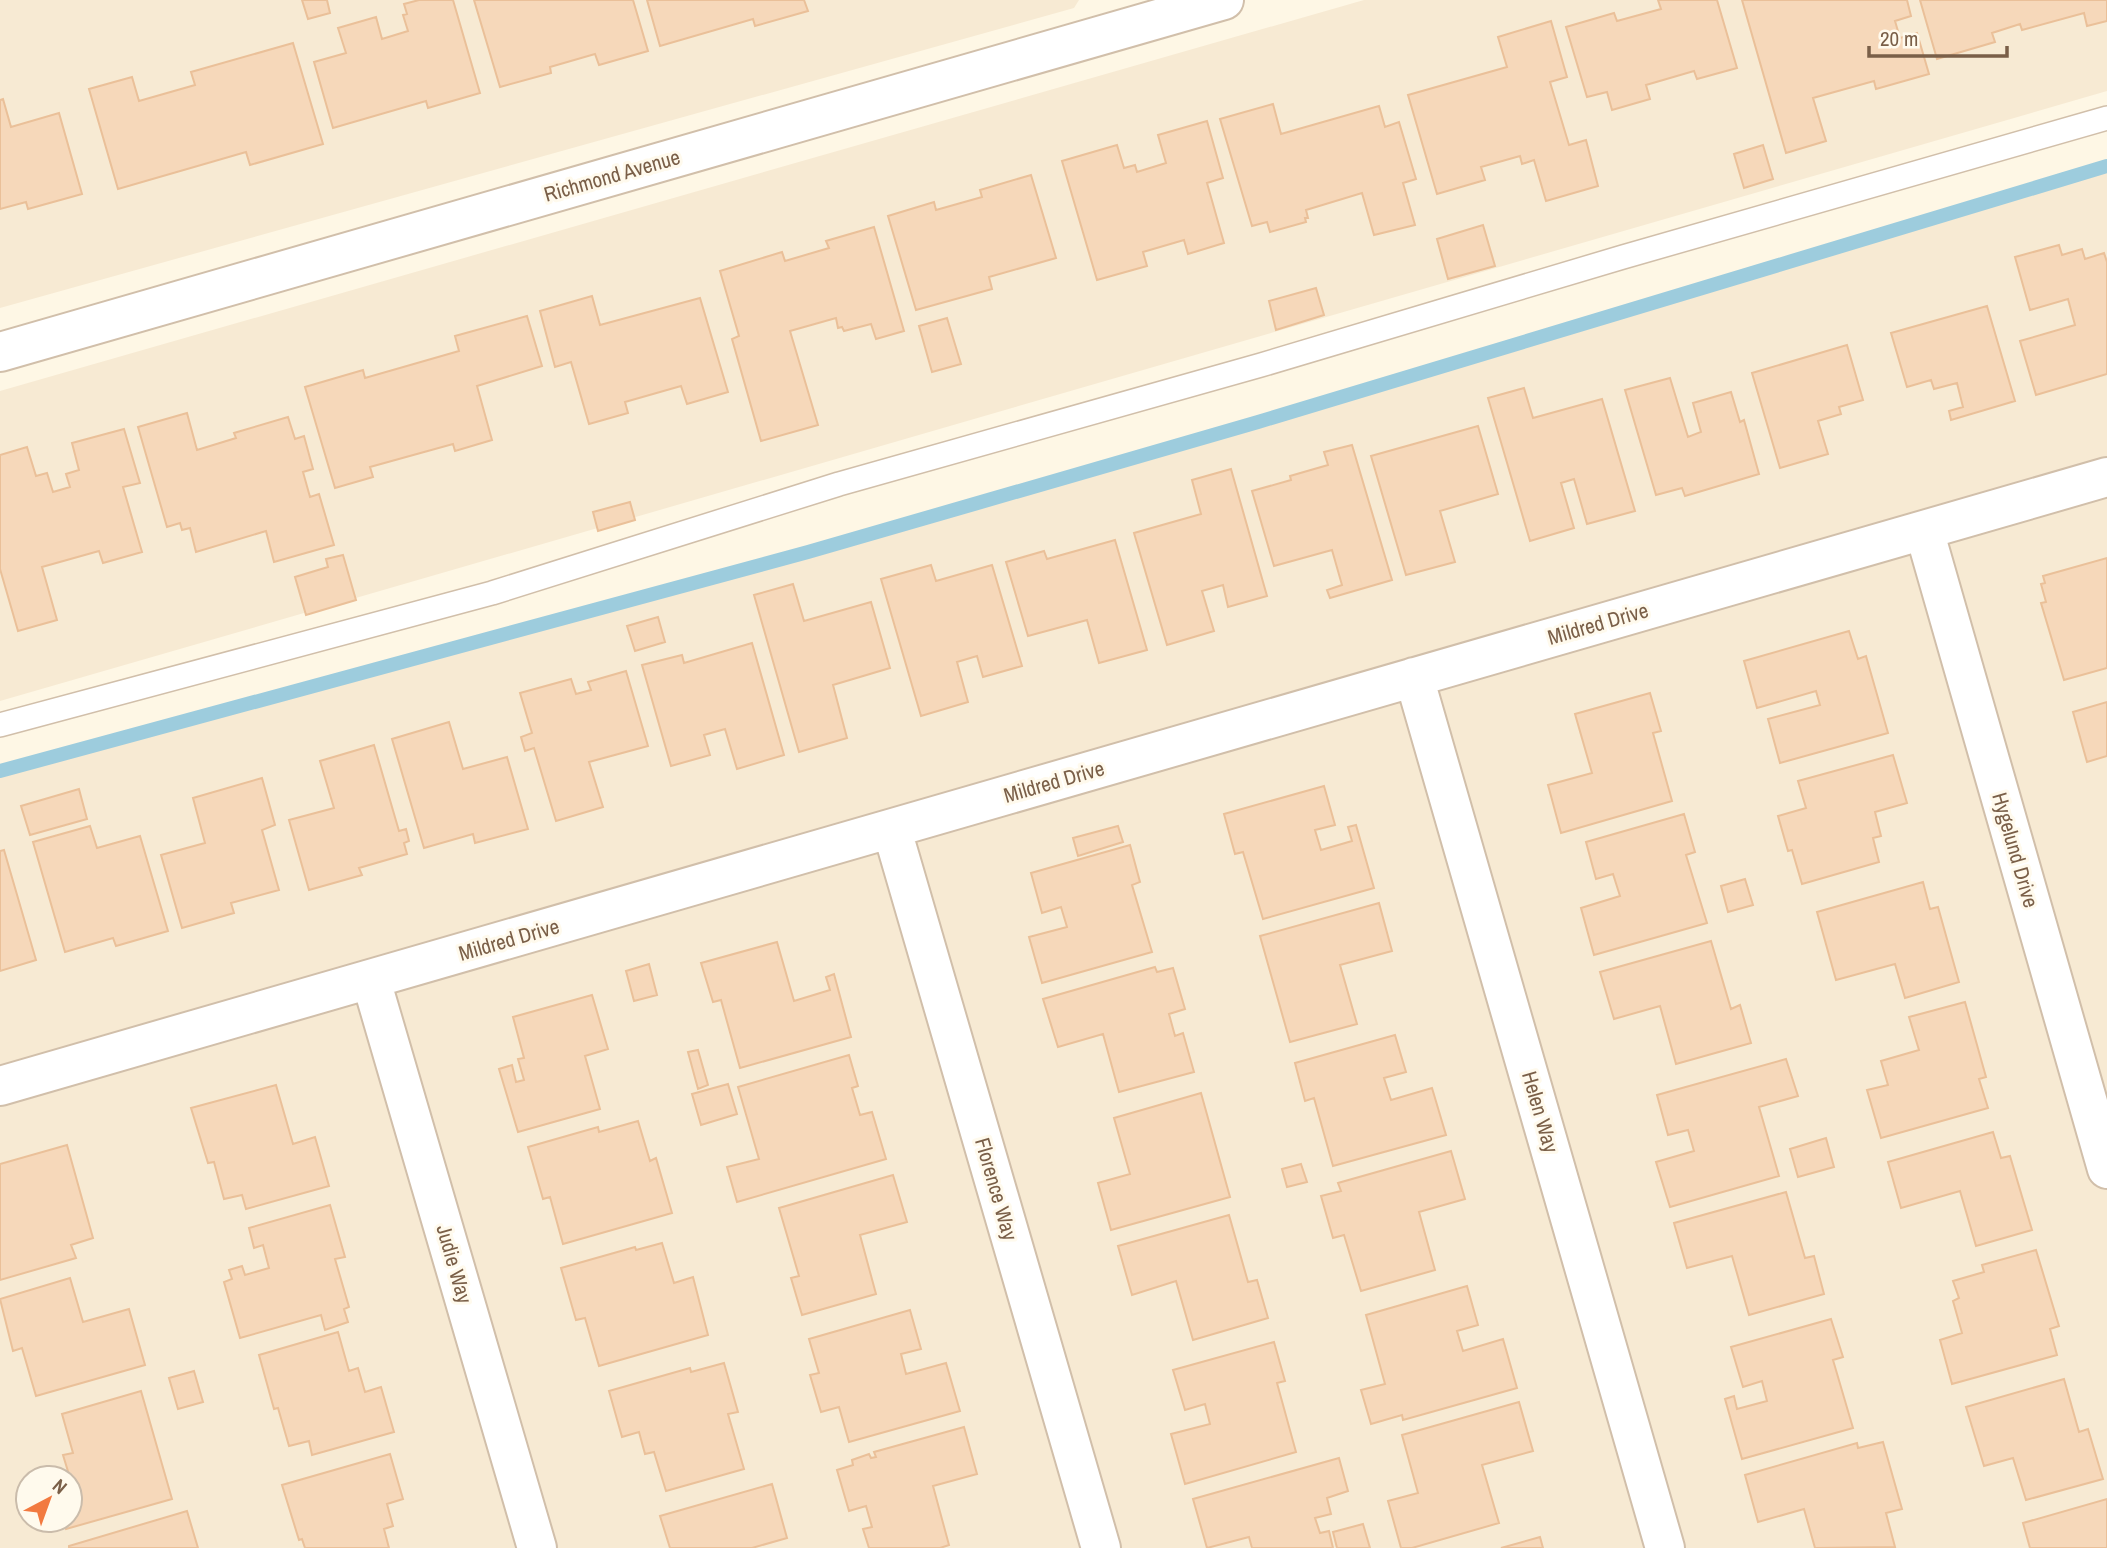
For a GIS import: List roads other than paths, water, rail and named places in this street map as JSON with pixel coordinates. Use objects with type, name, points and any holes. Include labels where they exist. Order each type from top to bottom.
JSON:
[{"type":"street","name":"Richmond Avenue","points":[[0,352],[1146,10],[1224,0]]},
{"type":"street","name":"Mildred Drive","points":[[0,1086],[2107,477]]},
{"type":"street","name":"Hygelund Drive","points":[[1924,530],[2107,1170]]},
{"type":"street","name":"Helen Way","points":[[1414,677],[1665,1548]]},
{"type":"street","name":"Florence Way","points":[[892,830],[1101,1548]]},
{"type":"street","name":"Judie Way","points":[[371,980],[537,1548]]},
{"type":"lane","points":[[0,725],[492,593],[839,484],[2107,118]]},
{"type":"waterway","points":[[0,771],[808,552],[1258,422],[2107,166]]}]
